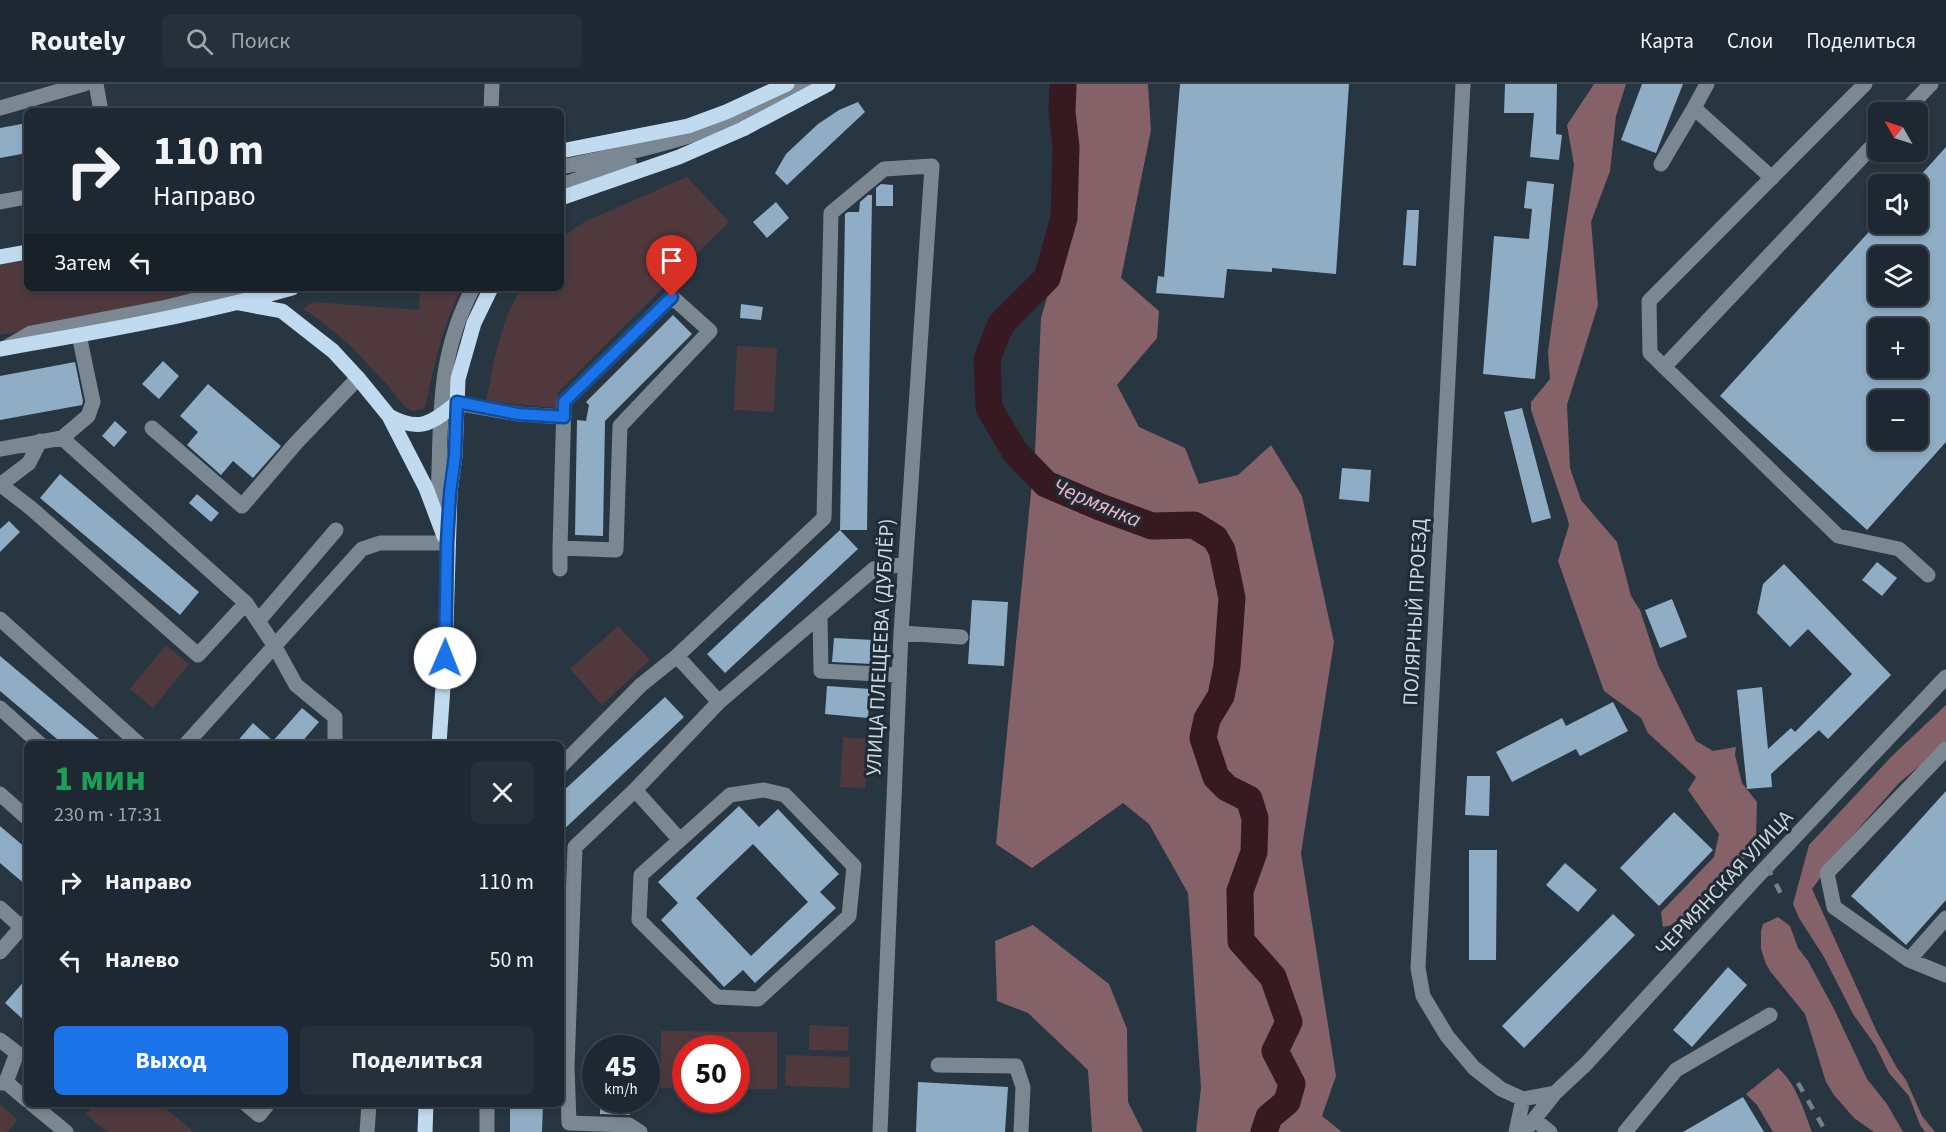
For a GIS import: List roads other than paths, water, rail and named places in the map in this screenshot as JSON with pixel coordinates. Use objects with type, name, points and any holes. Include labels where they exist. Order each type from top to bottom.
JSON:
[{"type":"main road","points":[[564,150],[688,126],[726,112],[787,84]]},
{"type":"main road","points":[[564,197],[679,157],[743,129],[828,84]]},
{"type":"main road","points":[[0,257],[24,253]]},
{"type":"main road","points":[[2,348],[79,335],[241,295],[270,291]]},
{"type":"main road","points":[[439,741],[445,658],[447,543],[455,456],[458,379],[474,323],[490,291]]},
{"type":"main road","points":[[241,295],[282,310],[333,351],[358,378],[389,416],[426,488],[447,543]]},
{"type":"main road","points":[[389,416],[402,423],[417,426],[427,424],[457,402]]},
{"type":"main road","points":[[425,1132],[426,1107]]},
{"type":"street","points":[[0,108],[84,84]]},
{"type":"street","points":[[96,84],[100,108]]},
{"type":"street","points":[[491,108],[492,84]]},
{"type":"street","points":[[564,166],[617,156],[676,140],[751,113],[810,84]]},
{"type":"street","name":"ПОЛЯРНЫЙ ПРОЕЗД","points":[[1463,84],[1418,968],[1423,996],[1447,1036],[1474,1068],[1501,1089],[1523,1099]]},
{"type":"street","points":[[1661,164],[1707,84]]},
{"type":"street","points":[[1865,84],[1649,301],[1650,353],[1838,536],[1899,549],[1928,575]]},
{"type":"street","points":[[1914,102],[1931,84]]},
{"type":"street","points":[[1694,108],[1772,178]]},
{"type":"street","points":[[564,184],[643,157],[676,140]]},
{"type":"street","points":[[1664,367],[1868,151]]},
{"type":"street","name":"УЛИЦА ПЛЕЩЕЕВА (ДУБЛЁР)","points":[[677,656],[824,518],[831,213],[884,169],[932,166],[898,675],[880,1132]]},
{"type":"street","points":[[0,202],[24,198]]},
{"type":"street","points":[[437,515],[440,416],[446,359],[458,322],[472,291]]},
{"type":"street","points":[[2,348],[31,333],[241,295]]},
{"type":"street","points":[[560,548],[616,550],[620,426],[710,331],[672,297],[564,402],[560,548],[560,569]]},
{"type":"street","points":[[0,449],[62,438],[88,416],[93,402],[79,335]]},
{"type":"street","points":[[152,428],[242,506],[296,443],[358,378]]},
{"type":"street","points":[[457,402],[518,414],[564,417]]},
{"type":"street","points":[[62,438],[246,603],[259,620],[296,685],[335,717],[335,741]]},
{"type":"street","points":[[40,441],[30,463],[0,485],[32,509],[198,655],[246,603]]},
{"type":"street","points":[[259,620],[336,530]]},
{"type":"street","points":[[189,741],[362,549],[380,543],[447,543]]},
{"type":"street","points":[[640,1132],[629,1125],[569,1123],[564,1066],[575,847],[635,790],[719,702],[874,569],[904,564]]},
{"type":"street","points":[[820,617],[821,671],[898,675]]},
{"type":"street","points":[[0,619],[136,741]]},
{"type":"street","points":[[901,633],[960,637]]},
{"type":"street","points":[[564,763],[641,684],[677,656],[719,702]]},
{"type":"street","name":"ЧЕРМЯНСКАЯ УЛИЦА","points":[[1524,1132],[1555,1093],[1586,1064],[1756,878],[1946,676]]},
{"type":"street","points":[[0,708],[37,741]]},
{"type":"street","points":[[1946,749],[1827,873],[1834,907],[1909,960],[1946,975]]},
{"type":"street","points":[[635,790],[680,840]]},
{"type":"street","points":[[764,790],[785,795],[854,866],[849,916],[758,999],[717,997],[639,920],[641,875],[680,840],[730,795],[764,790]]},
{"type":"street","points":[[0,795],[24,815]]},
{"type":"street","points":[[0,908],[24,924],[0,952]]},
{"type":"street","points":[[1909,960],[1946,918]]},
{"type":"street","points":[[1625,1132],[1676,1070],[1770,1015]]},
{"type":"street","points":[[0,1040],[22,1048],[3,1083],[24,1098]]},
{"type":"street","points":[[938,1065],[1016,1066],[1023,1087],[1021,1132]]},
{"type":"street","points":[[1516,1132],[1523,1099],[1555,1093]]},
{"type":"street","points":[[36,1107],[66,1132]]},
{"type":"street","points":[[250,1107],[259,1115],[266,1107]]},
{"type":"street","points":[[367,1132],[369,1107]]},
{"type":"street","points":[[487,1132],[488,1107]]},
{"type":"street","points":[[1535,1120],[1550,1132]]},
{"type":"waterway","name":"Чермянка","points":[[1063,84],[1062,112],[1066,147],[1064,218],[1047,278],[1001,324],[987,359],[989,408],[1015,452],[1046,484],[1152,526],[1194,525],[1215,538],[1222,550],[1232,598],[1227,666],[1221,696],[1207,719],[1203,738],[1216,777],[1227,788],[1249,799],[1255,818],[1254,852],[1240,891],[1241,941],[1273,977],[1289,1022],[1275,1051],[1292,1084],[1287,1102],[1269,1117],[1264,1132]]},
{"type":"railway","points":[[1767,866],[1781,894]]},
{"type":"railway","points":[[1798,1083],[1826,1132]]}]
